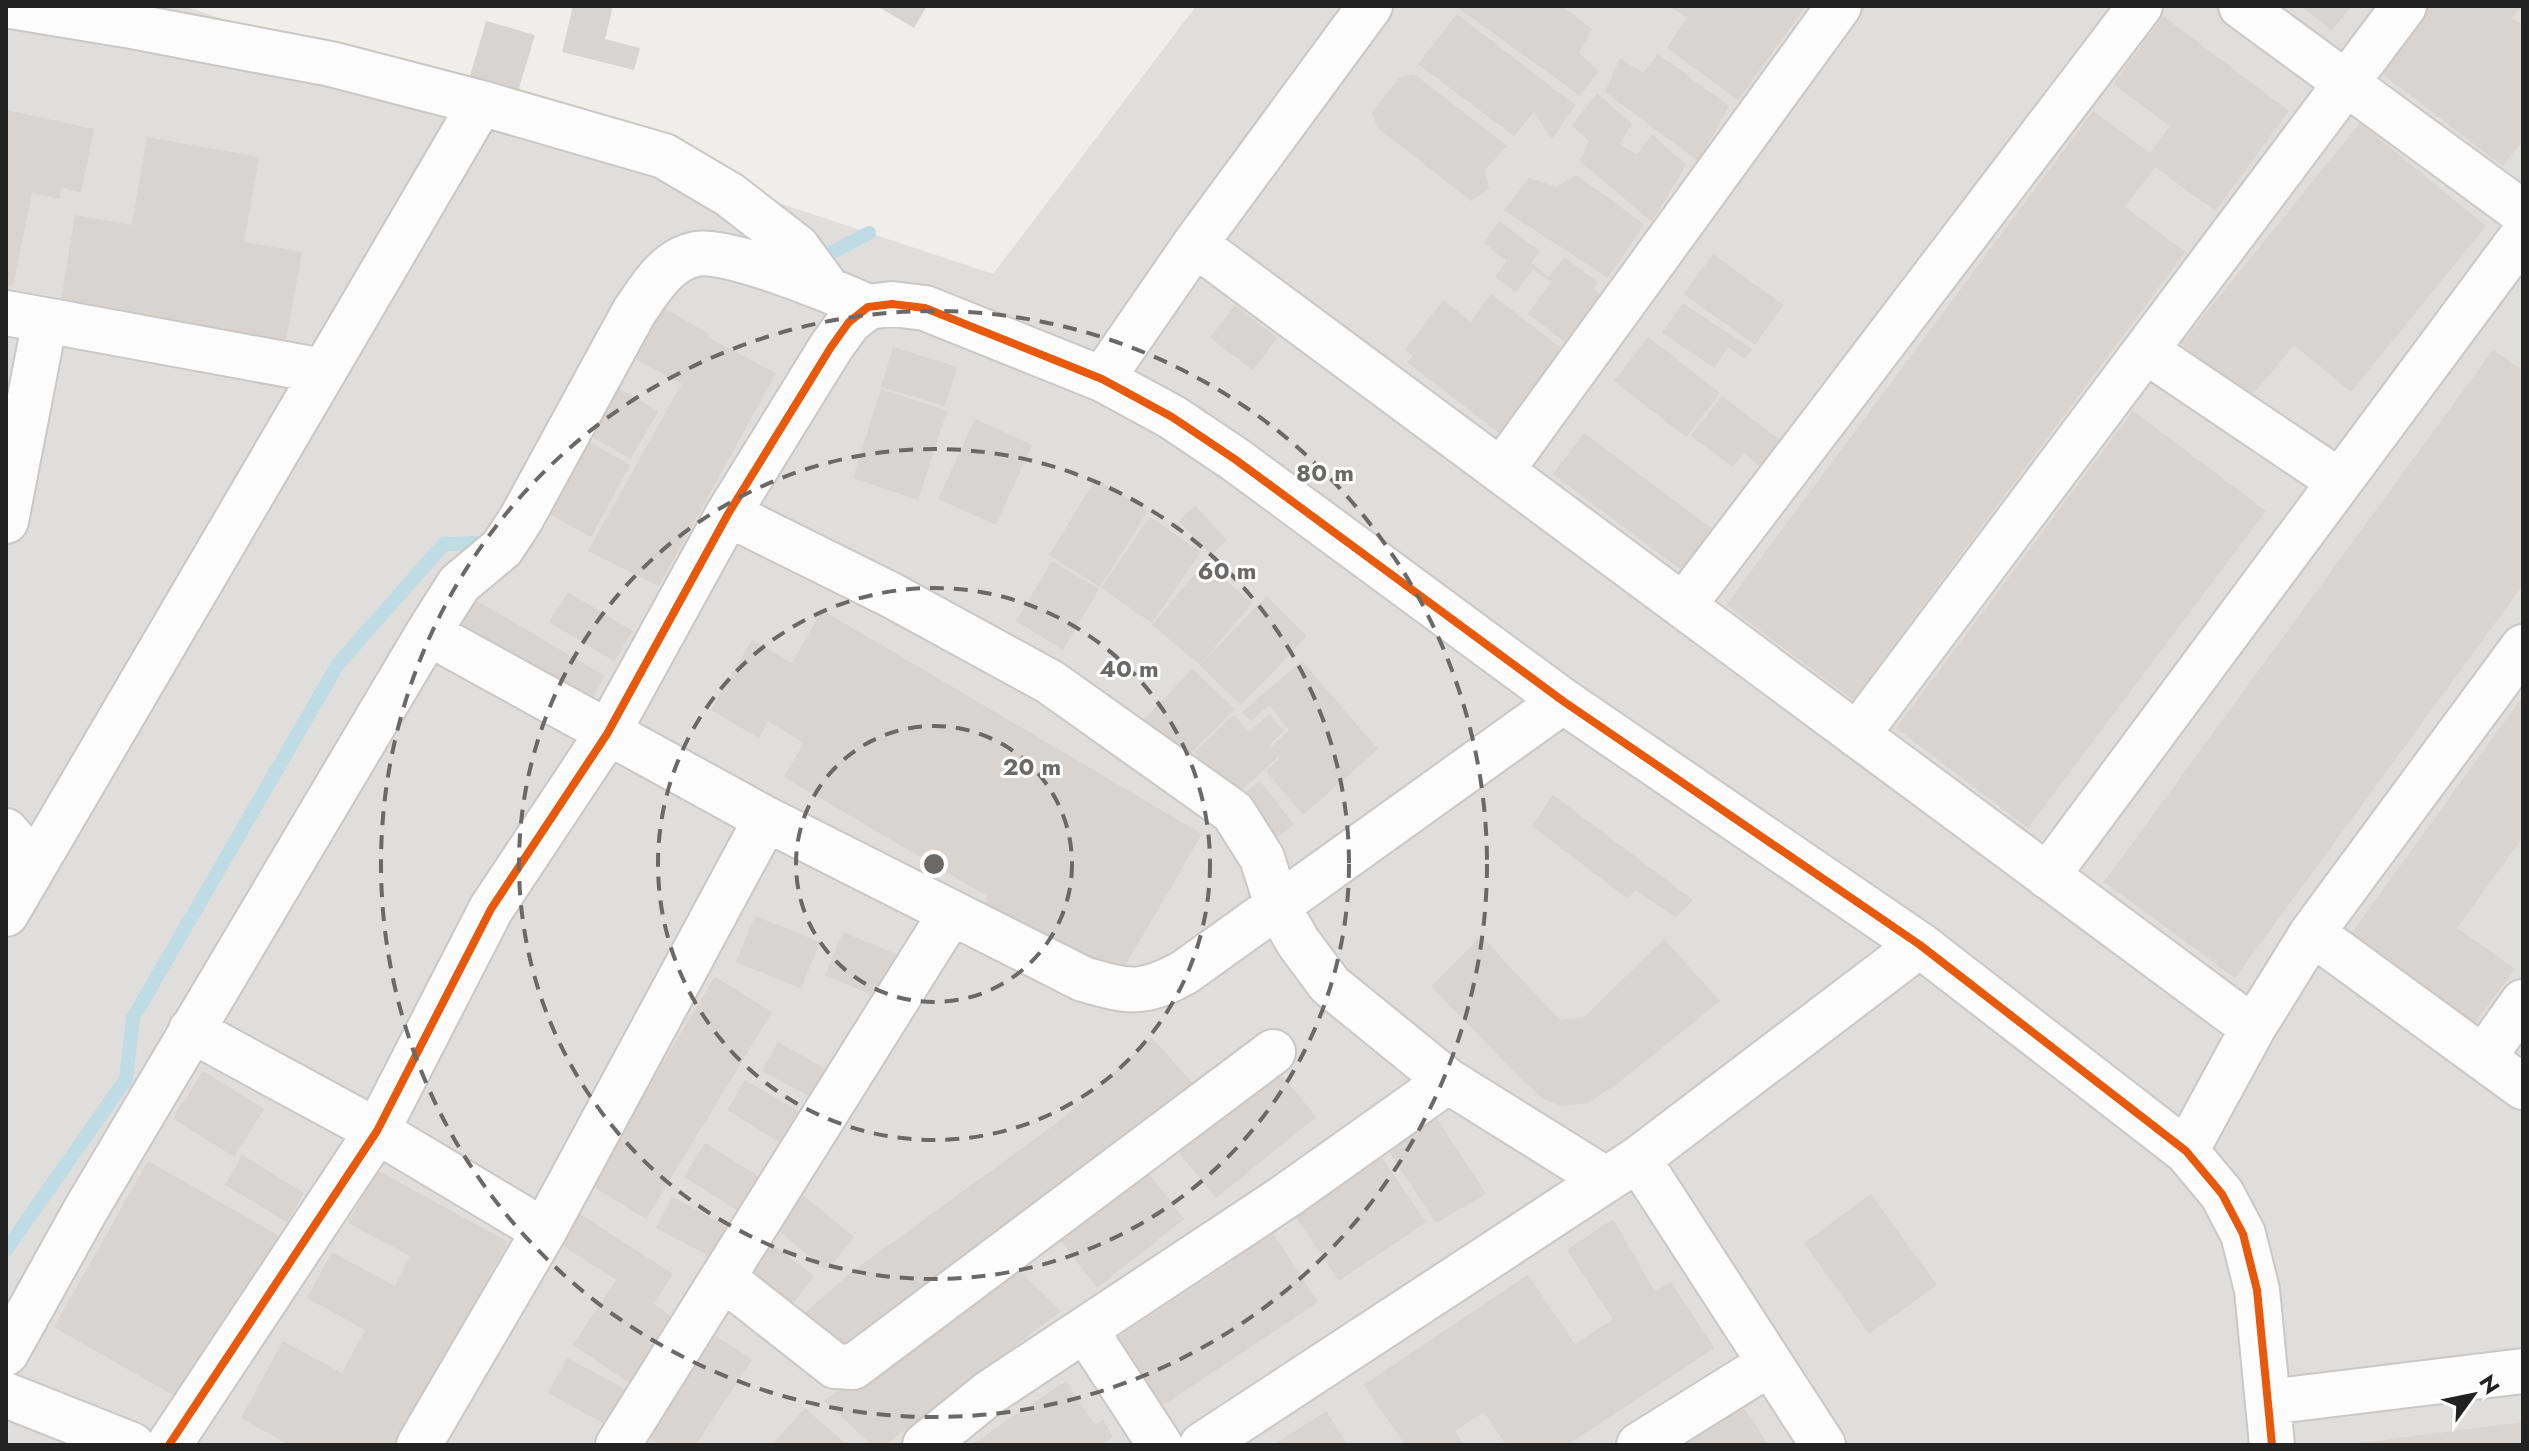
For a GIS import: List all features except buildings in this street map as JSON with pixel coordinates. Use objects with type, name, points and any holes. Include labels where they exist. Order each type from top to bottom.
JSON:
[{"type":"street","points":[[11,6],[331,64],[664,156],[730,195],[797,247],[827,288]]},
{"type":"street","points":[[1102,379],[1195,244],[1370,6]]},
{"type":"street","points":[[1501,471],[1839,6]]},
{"type":"street","points":[[1683,606],[2140,6]]},
{"type":"street","points":[[2241,6],[2523,213]]},
{"type":"street","points":[[1857,735],[2404,6]]},
{"type":"street","points":[[6,914],[481,103]]},
{"type":"street","points":[[2047,876],[2523,235]]},
{"type":"street","points":[[1195,244],[2253,1028]]},
{"type":"street","points":[[6,1353],[191,1030],[428,633],[459,584],[502,548],[521,519],[634,312],[654,282],[671,266],[695,254],[717,254],[827,288],[868,307]]},
{"type":"street","points":[[169,1445],[377,1131],[491,909],[607,734],[728,514],[831,347],[849,322],[868,307],[892,304],[925,308],[1102,379],[1172,417],[1236,460],[1563,701],[1920,945],[2186,1151],[2222,1194],[2243,1234],[2257,1290],[2272,1445]]},
{"type":"street","points":[[6,521],[25,317],[322,371]]},
{"type":"street","points":[[2146,351],[2339,481]]},
{"type":"street","points":[[728,514],[891,595],[1050,682],[1233,812],[1262,858],[1277,905],[1298,942],[1330,985],[1448,1081],[1621,1169],[1769,1364],[1823,1445]]},
{"type":"street","points":[[428,633],[766,819],[1083,979],[1126,991],[1159,986],[1185,972],[1563,701]]},
{"type":"street","points":[[2186,1151],[2253,1028],[2312,933],[2523,647]]},
{"type":"street","points":[[419,1445],[544,1231],[766,819]]},
{"type":"street","points":[[6,831],[34,864]]},
{"type":"street","points":[[618,1445],[951,913]]},
{"type":"street","points":[[2312,933],[2523,1087]]},
{"type":"street","points":[[1202,1445],[1621,1169],[1920,945]]},
{"type":"street","points":[[2483,1058],[2523,1002]]},
{"type":"street","points":[[191,1030],[377,1131],[544,1231]]},
{"type":"street","points":[[723,1278],[835,1366],[853,1367],[1273,1052]]},
{"type":"street","points":[[925,1445],[989,1393],[1286,1196],[1448,1081]]},
{"type":"street","points":[[1086,1331],[1160,1445]]},
{"type":"street","points":[[1639,1445],[1769,1364]]},
{"type":"street","points":[[2269,1402],[2523,1371]]},
{"type":"street","points":[[6,1395],[132,1445]]},
{"type":"shaded area","points":[[6,6],[184,6],[993,274],[1196,6],[2523,6],[2523,1445],[6,1445]]},
{"type":"waterway","points":[[813,262],[869,233]]},
{"type":"waterway","points":[[6,1250],[126,1079],[133,1018],[338,664],[444,544],[492,543]]},
{"type":"cycle path","points":[[169,1445],[377,1131],[491,909],[607,734],[728,514],[831,347],[849,322],[868,307],[892,304],[925,308],[1102,379],[1172,417],[1236,460],[1563,701],[1920,945],[2186,1151],[2222,1194],[2243,1234],[2257,1290],[2272,1445]]}]
